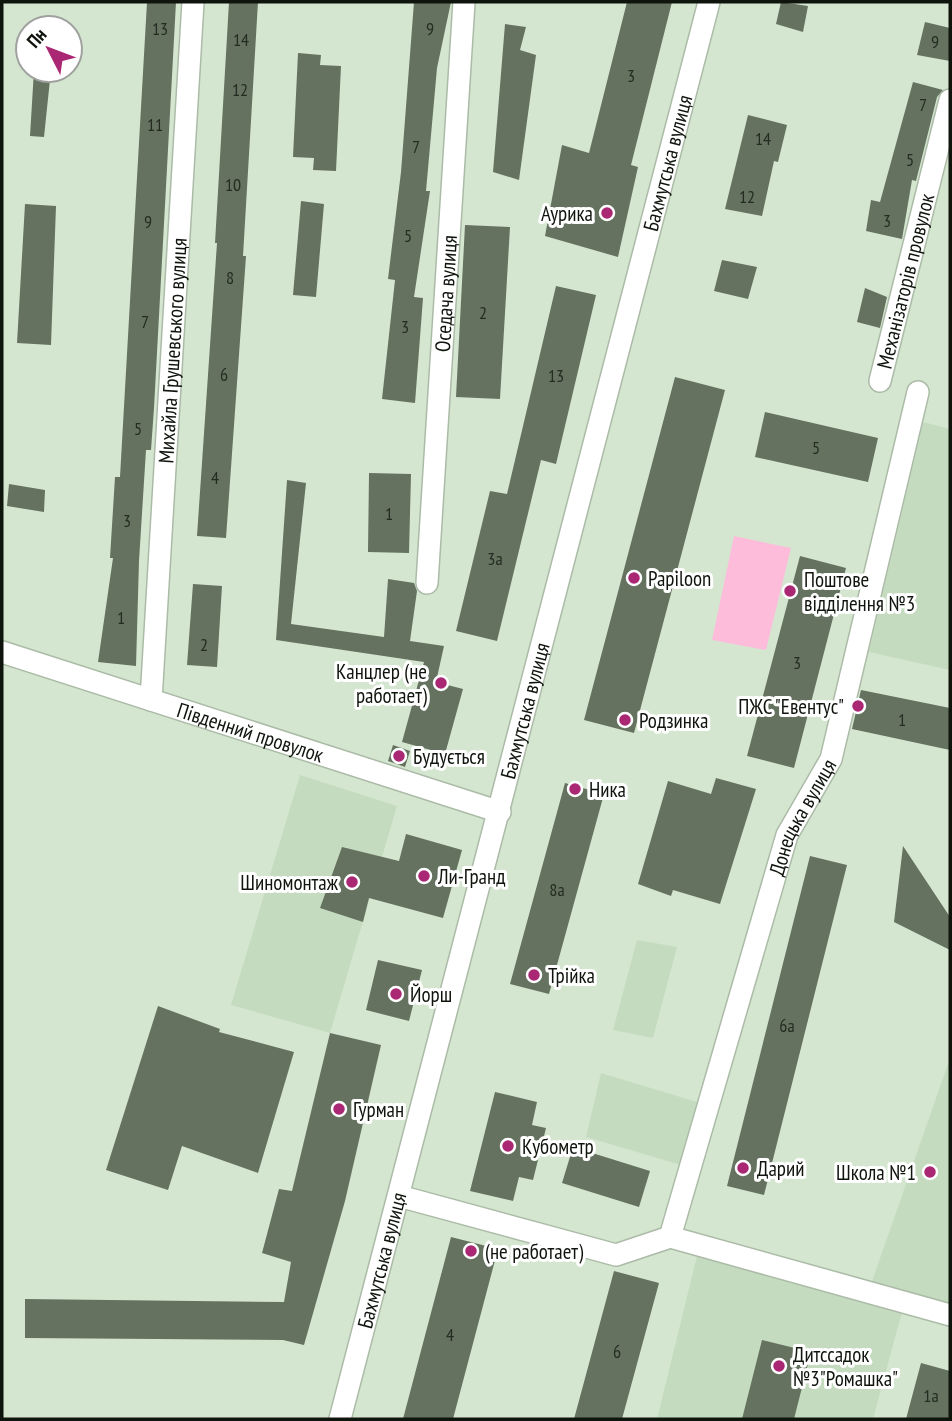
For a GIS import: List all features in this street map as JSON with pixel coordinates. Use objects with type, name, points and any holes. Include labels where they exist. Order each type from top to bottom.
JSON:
[{"type":"street","name":"Михайла Грушевського вулиця","points":[[151,700],[193,2]]},
{"type":"street","name":"Оседача вулиця","points":[[427,583],[464,2]]},
{"type":"street","name":"Бахмутська вулиця","points":[[340,1419],[709,2]]},
{"type":"street","name":"Механізаторів провулок","points":[[880,382],[950,100]]},
{"type":"street","name":"Донецька вулиця","points":[[670,1237],[787,835],[831,759],[918,392]]},
{"type":"street","name":"Південний провулок","points":[[2,652],[500,812]]},
{"type":"street","points":[[399,1196],[616,1255],[670,1237],[950,1315]]},
{"type":"shaded area","points":[[923,422],[950,429],[950,670],[869,652]]},
{"type":"shaded area","points":[[734,536],[791,548],[766,650],[712,640]]},
{"type":"shaded area","points":[[300,775],[397,806],[330,1033],[231,1005]]},
{"type":"shaded area","points":[[637,940],[677,947],[653,1038],[613,1030]]},
{"type":"shaded area","name":"Школа №1","points":[[950,1058],[950,1310],[870,1287]]},
{"type":"shaded area","points":[[601,1073],[697,1102],[681,1165],[586,1137]]},
{"type":"shaded area","name":"Дитссадок №3\"Ромашка\"","points":[[697,1256],[902,1312],[873,1419],[657,1419]]},
{"type":"building","points":[[147,2],[176,2],[154,408],[151,450],[146,450],[139,561],[136,666],[98,662],[113,558],[110,558],[115,477],[120,477]]},
{"type":"building","points":[[229,2],[258,2],[243,256],[246,256],[226,538],[197,536],[217,243]]},
{"type":"building","points":[[414,2],[451,2],[437,68],[426,191],[430,191],[414,297],[423,298],[415,403],[382,399],[395,280],[388,279],[401,172]]},
{"type":"building","points":[[627,2],[672,2],[631,165],[638,167],[618,257],[545,236],[562,145],[589,153]]},
{"type":"building","points":[[781,2],[808,6],[803,32],[776,24]]},
{"type":"building","points":[[925,22],[950,28],[950,61],[917,55]]},
{"type":"building","points":[[505,24],[526,27],[520,50],[536,55],[519,180],[493,172]]},
{"type":"building","points":[[298,53],[321,55],[320,65],[341,66],[336,171],[313,170],[314,158],[293,157]]},
{"type":"building","points":[[913,82],[943,90],[937,97],[916,181],[912,180],[902,239],[866,231],[871,200],[880,202]]},
{"type":"building","points":[[33,84],[50,84],[44,137],[30,136]]},
{"type":"building","points":[[748,115],[787,125],[778,162],[774,161],[762,216],[725,209]]},
{"type":"building","points":[[301,201],[324,204],[316,297],[293,295]]},
{"type":"building","points":[[25,204],[56,206],[51,345],[17,343]]},
{"type":"building","points":[[465,225],[510,227],[500,399],[456,397]]},
{"type":"building","points":[[722,260],[757,267],[748,299],[714,291]]},
{"type":"building","points":[[556,286],[596,295],[556,464],[541,460],[497,641],[456,631],[490,491],[507,494]]},
{"type":"building","points":[[865,288],[887,297],[880,328],[857,322]]},
{"type":"building","points":[[675,377],[725,390],[634,733],[584,720]]},
{"type":"building","points":[[765,412],[878,438],[868,482],[755,457]]},
{"type":"building","points":[[369,473],[411,474],[409,553],[368,552]]},
{"type":"building","points":[[287,480],[306,483],[291,624],[384,637],[388,579],[414,583],[417,591],[410,641],[444,646],[436,682],[463,689],[445,754],[402,742],[424,662],[276,640]]},
{"type":"building","points":[[9,484],[45,490],[44,512],[7,506]]},
{"type":"building","points":[[800,556],[846,568],[794,768],[747,756]]},
{"type":"building","points":[[193,584],[222,586],[217,667],[187,665]]},
{"type":"building","points":[[861,690],[950,708],[950,750],[852,729]]},
{"type":"building","name":"Будується","points":[[393,745],[410,751],[405,767],[388,761]]},
{"type":"building","points":[[716,778],[756,789],[720,904],[673,890],[671,896],[638,884],[668,781],[711,794]]},
{"type":"building","points":[[565,783],[604,794],[549,994],[510,984]]},
{"type":"building","points":[[406,834],[462,850],[443,918],[369,898],[363,922],[320,908],[342,847],[399,861]]},
{"type":"building","points":[[903,846],[950,917],[950,950],[894,922]]},
{"type":"building","points":[[810,856],[847,865],[764,1195],[727,1186]]},
{"type":"building","points":[[378,960],[422,970],[409,1021],[366,1010]]},
{"type":"building","points":[[158,1006],[220,1029],[219,1032],[294,1052],[258,1173],[182,1146],[168,1190],[106,1170]]},
{"type":"building","points":[[330,1033],[381,1045],[345,1201],[304,1345],[283,1340],[25,1338],[25,1299],[284,1302],[291,1262],[262,1253],[279,1189],[292,1191]]},
{"type":"building","points":[[495,1092],[537,1102],[532,1125],[546,1128],[533,1180],[519,1177],[513,1201],[470,1191]]},
{"type":"building","points":[[573,1147],[650,1171],[639,1207],[562,1183]]},
{"type":"building","points":[[451,1237],[498,1249],[453,1419],[403,1419]]},
{"type":"building","points":[[614,1271],[659,1283],[622,1419],[574,1419]]},
{"type":"building","points":[[762,1340],[811,1352],[794,1419],[742,1419]]},
{"type":"building","points":[[921,1363],[950,1371],[950,1419],[906,1419]]},
{"type":"place","name":"Аурика","points":[[607,213]]},
{"type":"place","name":"Papiloon","points":[[634,578]]},
{"type":"place","name":"Поштове відділення №3","points":[[790,591]]},
{"type":"place","name":"Канцлер (не работает)","points":[[441,683]]},
{"type":"place","name":"ПЖС \"Евентус\"","points":[[858,706]]},
{"type":"place","name":"Родзинка","points":[[625,720]]},
{"type":"place","name":"Будується","points":[[399,756]]},
{"type":"place","name":"Ника","points":[[575,789]]},
{"type":"place","name":"Ли-Гранд","points":[[424,876]]},
{"type":"place","name":"Шиномонтаж","points":[[352,882]]},
{"type":"place","name":"Трійка","points":[[534,975]]},
{"type":"place","name":"Йорш","points":[[396,994]]},
{"type":"place","name":"Гурман","points":[[339,1109]]},
{"type":"place","name":"Кубометр","points":[[508,1146]]},
{"type":"place","name":"Дарий","points":[[743,1168]]},
{"type":"place","name":"Школа №1","points":[[930,1172]]},
{"type":"place","name":"(не работает)","points":[[471,1251]]},
{"type":"place","name":"Дитссадок №3\"Ромашка\"","points":[[779,1366]]}]
